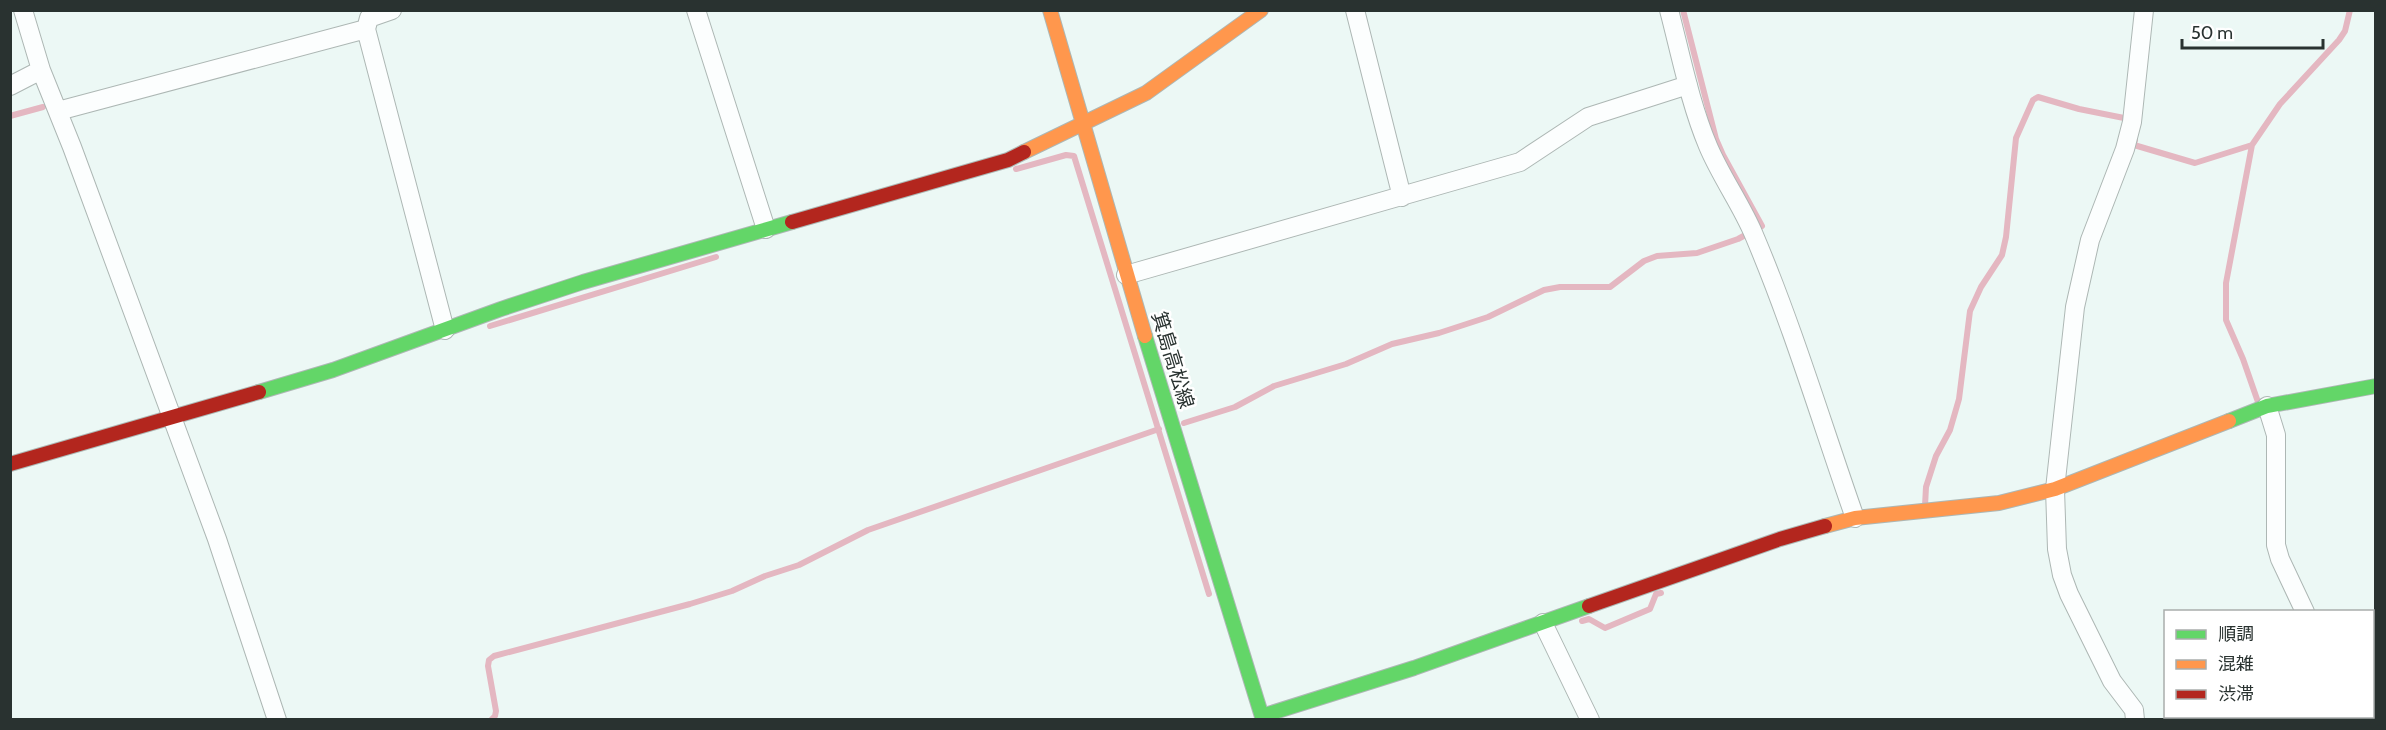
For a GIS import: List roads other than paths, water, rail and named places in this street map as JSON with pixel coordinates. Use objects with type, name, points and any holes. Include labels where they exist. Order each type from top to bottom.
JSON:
[{"type":"street","points":[[23,10],[41,70],[217,539],[277,720]]},
{"type":"street","points":[[392,10],[369,18],[366,29],[445,330]]},
{"type":"street","points":[[696,10],[766,229]]},
{"type":"street","name":"箕島高松線","points":[[1050,10],[1126,275],[1262,718]]},
{"type":"street","points":[[10,464],[333,370],[583,282],[1008,160],[1146,93],[1261,10]]},
{"type":"street","points":[[1355,10],[1402,197]]},
{"type":"street","points":[[1669,10],[1688,85],[1707,144],[1720,174],[1752,231],[1782,307],[1855,518]]},
{"type":"street","points":[[2138,716],[2112,681],[2069,594],[2057,549],[2055,489],[2078,296],[2090,240],[2125,149],[2133,120],[2144,10]]},
{"type":"street","points":[[58,111],[366,29]]},
{"type":"street","points":[[10,86],[41,70]]},
{"type":"street","points":[[1126,275],[1520,162],[1588,117],[1688,85]]},
{"type":"street","points":[[1262,718],[1414,668],[1546,629],[1780,539],[1855,518],[1999,503],[2055,489],[2267,406],[2376,386]]},
{"type":"street","points":[[2267,406],[2276,435],[2276,545],[2280,559],[2304,610]]},
{"type":"street","points":[[1546,629],[1590,720]]},
{"type":"waterway","points":[[1184,423],[1235,407],[1274,386],[1346,364],[1392,344],[1439,333],[1488,317],[1544,290],[1560,287],[1610,287],[1644,261],[1657,256],[1697,253],[1738,239],[1762,226],[1716,139],[1683,10]]},
{"type":"waterway","points":[[2258,402],[2226,320],[2226,283],[2252,145],[2280,104],[2339,40],[2345,31],[2350,10]]},
{"type":"waterway","points":[[1925,506],[1926,487],[1936,456],[1950,430],[1959,399],[1970,311],[1981,287],[2002,255],[2006,237],[2016,138],[2033,100],[2038,97],[2079,109],[2129,119]]},
{"type":"waterway","points":[[10,116],[43,107]]},
{"type":"waterway","points":[[2135,140],[2134,145],[2195,163],[2252,145]]},
{"type":"waterway","points":[[1016,169],[1066,155],[1074,156],[1209,594]]},
{"type":"waterway","points":[[490,326],[716,257]]},
{"type":"waterway","points":[[491,720],[496,711],[488,666],[489,660],[494,656],[732,591],[765,576],[799,565],[868,530],[1159,429]]},
{"type":"waterway","points":[[1582,621],[1589,619],[1605,628],[1650,609],[1656,594],[1661,593]]},
{"type":"waterway","points":[[2258,720],[2262,718]]}]
